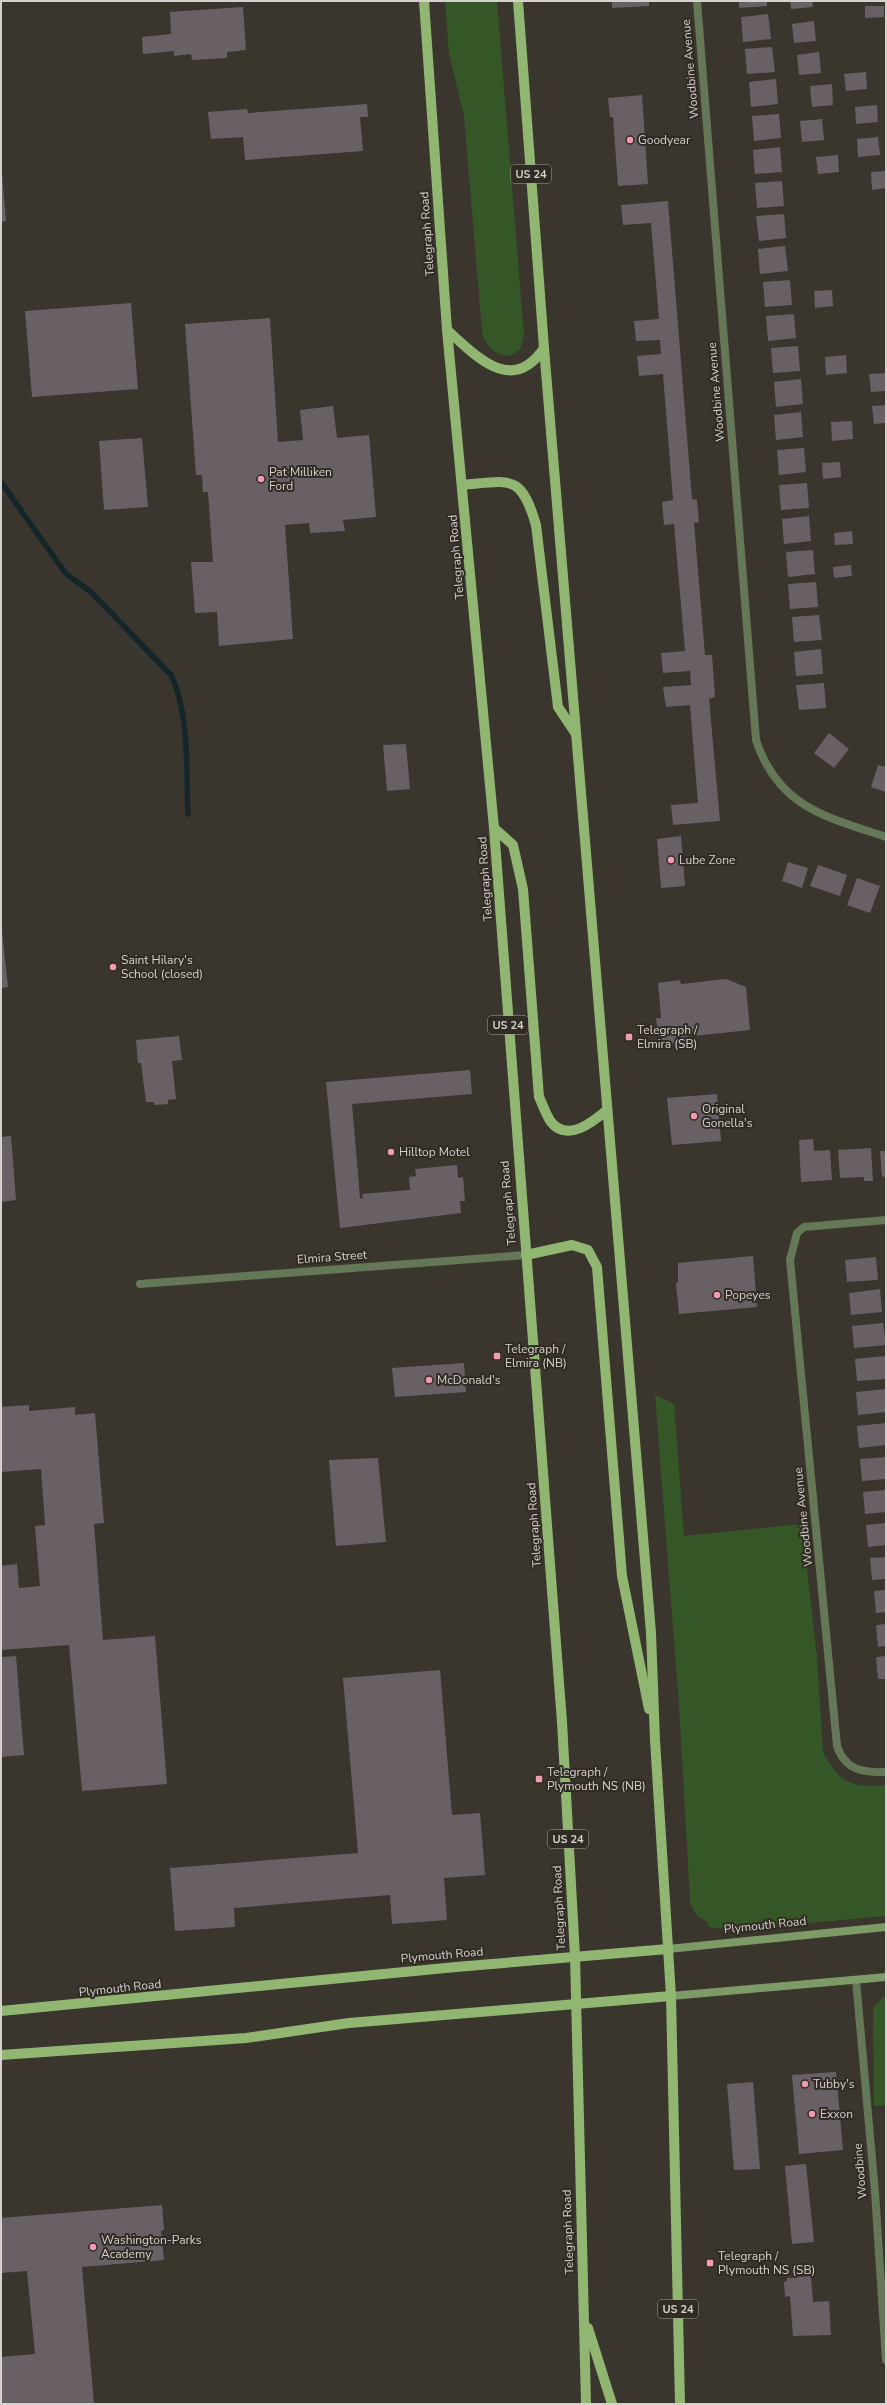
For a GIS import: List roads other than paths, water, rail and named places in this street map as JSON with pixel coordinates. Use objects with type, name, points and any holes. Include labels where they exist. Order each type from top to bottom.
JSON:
[{"type":"main road","name":"Telegraph Road","points":[[424,1],[447,330],[494,828],[562,1722],[575,1956],[586,2404]]},
{"type":"main road","name":"US 24","points":[[518,1],[544,348],[578,736],[607,1110],[651,1633],[655,1740],[671,1996],[680,2404]]},
{"type":"main road","points":[[447,330],[486,364],[497,369],[526,366],[535,361],[544,348]]},
{"type":"main road","points":[[462,485],[510,483],[521,488],[529,500],[536,525],[558,707],[578,736]]},
{"type":"main road","points":[[494,828],[513,845],[523,889],[539,1097],[552,1122],[561,1130],[574,1130],[589,1125],[607,1110]]},
{"type":"main road","points":[[526,1255],[572,1245],[588,1250],[597,1267],[622,1576],[655,1740]]},
{"type":"main road","name":"Plymouth Road","points":[[1,2011],[575,1956],[668,1949],[886,1927]]},
{"type":"main road","points":[[1,2055],[246,2038],[349,2024],[886,1977]]},
{"type":"main road","points":[[585,2319],[612,2404]]},
{"type":"street","name":"Woodbine Avenue","points":[[697,1],[754,726],[761,753],[774,778],[796,801],[812,811],[886,837]]},
{"type":"street","name":"Woodbine Avenue","points":[[886,1220],[804,1227],[797,1233],[790,1260],[837,1746],[840,1756],[846,1764],[857,1771],[886,1772]]},
{"type":"street","name":"Elmira Street","points":[[140,1284],[526,1255]]},
{"type":"street","name":"Woodbine","points":[[856,1980],[875,2192],[886,2360]]},
{"type":"waterway","points":[[1,482],[66,574],[91,592],[171,675],[177,690],[184,725],[187,762],[188,814]]},
{"type":"place","name":"Goodyear","points":[[630,140]]},
{"type":"place","name":"Pat Milliken Ford","points":[[261,479]]},
{"type":"place","name":"Lube Zone","points":[[671,860]]},
{"type":"place","name":"Saint Hilary's School (closed)","points":[[113,967]]},
{"type":"place","name":"Telegraph / Elmira (SB)","points":[[629,1037]]},
{"type":"place","name":"Original Gonella's","points":[[694,1116]]},
{"type":"place","name":"Hilltop Motel","points":[[391,1152]]},
{"type":"place","name":"Popeyes","points":[[717,1295]]},
{"type":"place","name":"Telegraph / Elmira (NB)","points":[[497,1356]]},
{"type":"place","name":"McDonald's","points":[[429,1380]]},
{"type":"place","name":"Telegraph / Plymouth NS (NB)","points":[[539,1779]]},
{"type":"place","name":"Tubby's","points":[[805,2084]]},
{"type":"place","name":"Exxon","points":[[812,2114]]},
{"type":"place","name":"Washington-Parks Academy","points":[[93,2247]]},
{"type":"place","name":"Telegraph / Plymouth NS (SB)","points":[[710,2263]]}]
